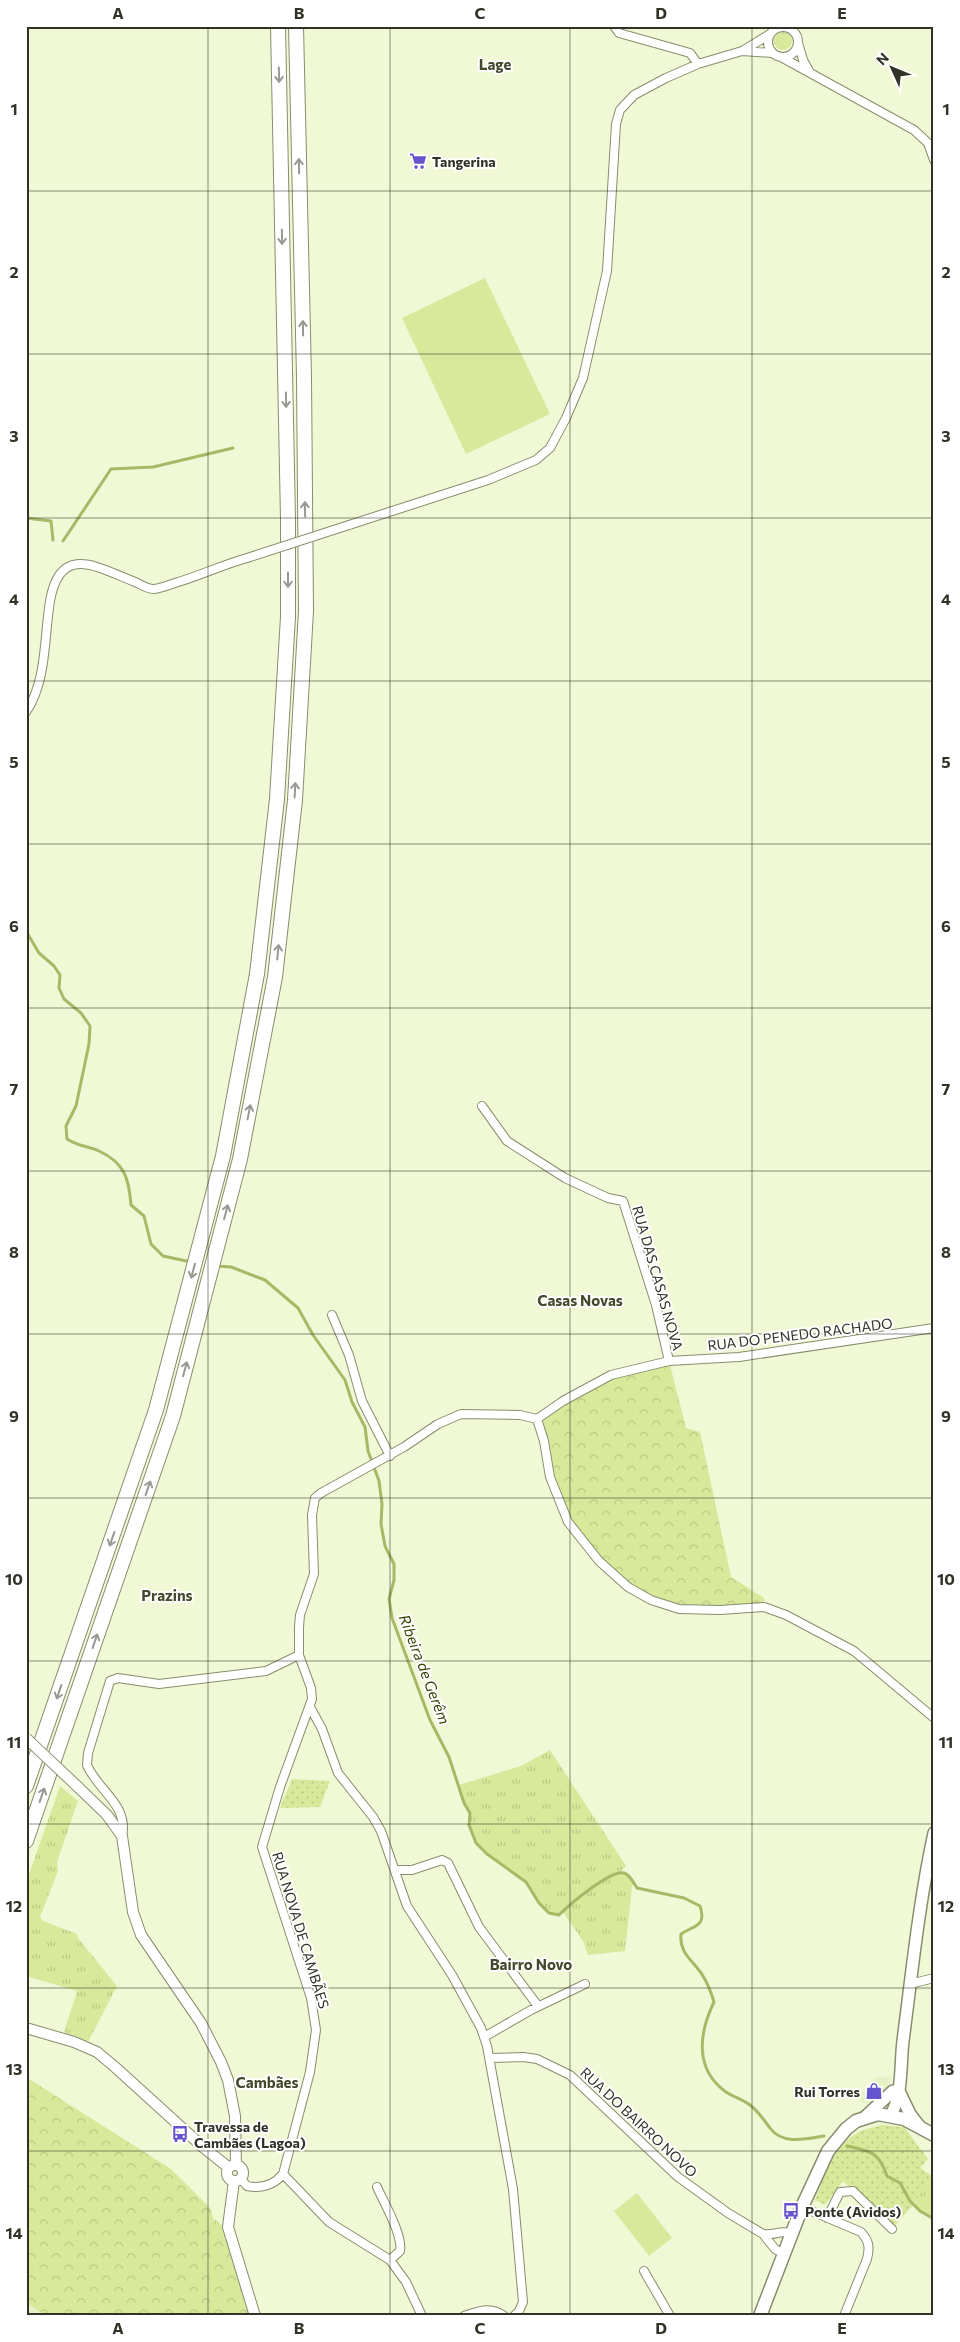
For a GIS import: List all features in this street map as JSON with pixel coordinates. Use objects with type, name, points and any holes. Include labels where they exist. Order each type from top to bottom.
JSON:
[{"type":"highway","points":[[26,1786],[156,1410],[223,1156],[257,974],[277,799],[288,617],[288,519],[278,26]]},
{"type":"highway","points":[[26,1841],[173,1416],[240,1159],[275,977],[295,800],[306,611],[304,367],[296,26]]},
{"type":"main road","points":[[890,2116],[896,2107],[896,2092],[910,1984],[934,1833]]},
{"type":"main road","points":[[760,2316],[802,2207],[828,2151],[846,2129],[865,2117],[896,2092]]},
{"type":"main road","points":[[896,2092],[920,2127]]},
{"type":"main road","points":[[865,2117],[878,2114],[890,2116],[920,2127],[934,2135]]},
{"type":"street","points":[[614,26],[619,33],[690,53],[698,64]]},
{"type":"street","points":[[796,26],[797,39],[803,60],[809,70]]},
{"type":"street","points":[[26,712],[36,695],[54,582],[66,567],[77,564],[89,565],[152,589],[204,574],[225,564],[488,480],[536,460],[550,448],[566,418],[583,378],[607,271],[616,124],[620,110],[634,95],[698,64],[742,51],[778,27],[787,27],[797,39]]},
{"type":"street","points":[[770,34],[768,44],[772,53]]},
{"type":"street","points":[[781,56],[790,54],[797,39]]},
{"type":"street","points":[[742,51],[772,53],[809,70],[914,130],[928,142],[934,160]]},
{"type":"street","name":"RUA DAS CASAS NOVA","points":[[482,1106],[507,1141],[565,1178],[608,1198],[623,1201],[656,1305],[669,1361],[611,1375],[563,1401],[537,1419]]},
{"type":"street","points":[[332,1315],[349,1355],[362,1401],[390,1456]]},
{"type":"street","name":"RUA DO PENEDO RACHADO","points":[[669,1361],[739,1357],[934,1328]]},
{"type":"street","points":[[514,2316],[519,2311],[523,2302],[513,2189],[484,2037],[465,1996],[407,1906],[381,1831],[373,1817],[338,1773],[322,1729],[310,1707],[312,1694],[299,1655],[300,1615],[314,1574],[312,1506],[321,1493],[390,1456],[438,1424],[461,1414],[520,1414],[537,1419],[544,1440],[550,1477],[568,1522],[598,1561],[628,1588],[651,1600],[679,1609],[764,1608],[786,1615],[854,1652],[934,1718]]},
{"type":"street","points":[[299,1655],[266,1670],[159,1684],[118,1678],[110,1681],[88,1753],[87,1765],[122,1815],[124,1826],[122,1836],[133,1912],[141,1935],[201,2023],[212,2042],[228,2080],[235,2116],[232,2166],[226,2175],[229,2179],[237,2180],[246,2186],[260,2187],[276,2182],[282,2174],[329,2222],[390,2260],[406,2282],[422,2316]]},
{"type":"street","name":"RUA NOVA DE CAMBÃES","points":[[282,2174],[310,2072],[316,2030],[311,1998],[262,1847],[280,1788],[310,1707]]},
{"type":"street","points":[[26,1738],[108,1815],[122,1836]]},
{"type":"street","points":[[396,1870],[412,1870],[442,1860],[448,1862],[479,1927],[538,2006]]},
{"type":"street","points":[[910,1984],[934,1978]]},
{"type":"street","points":[[484,2037],[538,2006],[585,1984]]},
{"type":"street","points":[[26,2028],[74,2042],[96,2052],[203,2147],[232,2166]]},
{"type":"street","name":"RUA DO BAIRRO NOVO","points":[[489,2058],[524,2057],[537,2059],[570,2074],[678,2177],[728,2213],[763,2234],[775,2249],[784,2254]]},
{"type":"street","points":[[237,2180],[228,2227],[255,2316]]},
{"type":"street","points":[[377,2187],[397,2232],[401,2246],[400,2251],[390,2260]]},
{"type":"street","points":[[827,2218],[840,2192],[853,2191],[892,2229]]},
{"type":"street","points":[[802,2207],[861,2232],[868,2240],[870,2250],[844,2316]]},
{"type":"street","points":[[763,2234],[771,2235],[783,2231],[792,2234]]},
{"type":"street","points":[[644,2271],[670,2316]]},
{"type":"street","points":[[464,2316],[488,2309],[504,2316]]},
{"type":"shaded area","points":[[891,2076],[888,2086],[876,2099],[870,2103],[860,2102],[860,2094],[875,2078]]},
{"type":"shaded area","points":[[26,2302],[38,2308],[46,2316],[26,2316]]},
{"type":"green space","points":[[783,32],[789,35],[792,41],[789,47],[783,50],[777,47],[774,41],[777,35]]},
{"type":"green space","points":[[485,278],[550,414],[466,454],[402,318]]},
{"type":"green space","points":[[669,1361],[686,1428],[700,1432],[731,1577],[764,1598],[764,1607],[679,1609],[628,1587],[568,1522],[550,1477],[537,1419],[597,1382]]},
{"type":"green space","points":[[550,1750],[626,1866],[619,1873],[628,1874],[634,1884],[632,1887],[625,1951],[588,1955],[583,1941],[563,1912],[559,1915],[549,1913],[539,1903],[526,1882],[487,1854],[476,1843],[469,1825],[470,1813],[464,1803],[459,1785],[521,1766]]},
{"type":"green space","points":[[292,1779],[330,1781],[320,1807],[280,1808]]},
{"type":"green space","points":[[60,1786],[78,1801],[57,1862],[58,1871],[40,1917],[43,1921],[77,1934],[78,1938],[117,1986],[88,2042],[64,2032],[77,1991],[26,1976],[26,1883]]},
{"type":"green space","points":[[26,2077],[171,2169],[211,2209],[213,2218],[222,2225],[250,2316],[46,2316],[26,2302]]},
{"type":"green space","points":[[882,2125],[904,2127],[928,2159],[920,2168],[932,2176],[913,2205],[892,2229],[843,2181],[825,2205],[815,2200],[832,2160],[845,2142],[863,2130]]},
{"type":"green space","points":[[932,2176],[934,2176],[934,2219],[913,2205]]},
{"type":"green space","points":[[637,2193],[672,2238],[649,2256],[614,2211]]},
{"type":"waterway","points":[[63,541],[111,469],[153,467],[233,448]]},
{"type":"waterway","points":[[26,518],[51,521],[53,540]]},
{"type":"waterway","name":"Ribeira de Gerêm","points":[[26,931],[39,953],[54,966],[60,975],[59,988],[64,999],[81,1013],[90,1026],[89,1044],[76,1106],[66,1126],[67,1139],[99,1151],[115,1161],[127,1180],[131,1205],[144,1216],[151,1244],[163,1256],[191,1262]]},
{"type":"waterway","name":"Ribeira de Gerêm","points":[[217,1266],[231,1267],[265,1280],[298,1308],[313,1335],[345,1380],[352,1402],[365,1427],[368,1451],[379,1481],[382,1504],[381,1524],[385,1546],[394,1564],[394,1580],[389,1599],[392,1618],[430,1720],[449,1757],[464,1803],[470,1813],[469,1825],[476,1843],[487,1854],[526,1882],[539,1903],[549,1913],[559,1915],[590,1889],[618,1873],[628,1875],[637,1888],[684,1898],[700,1906],[702,1913],[700,1922],[695,1927],[681,1934],[681,1941],[688,1957],[705,1979],[714,2002],[705,2026],[702,2050],[704,2062],[709,2073],[726,2092],[753,2108],[770,2128],[781,2137],[795,2140],[824,2136]]},
{"type":"waterway","name":"Ribeira de Gerêm","points":[[847,2146],[868,2151],[877,2157],[887,2176],[900,2183],[910,2201],[920,2211],[934,2219]]},
{"type":"place","name":"Tangerina","points":[[418,161]]},
{"type":"place","name":"Rui Torres","points":[[874,2091]]},
{"type":"place","name":"Travessa de Cambães (Lagoa)","points":[[180,2134]]},
{"type":"place","name":"Ponte (Avidos)","points":[[791,2211]]},
{"type":"district","name":"Lage","points":[[495,64]]},
{"type":"district","name":"Casas Novas","points":[[580,1300]]},
{"type":"district","name":"Prazins","points":[[167,1595]]},
{"type":"district","name":"Bairro Novo","points":[[531,1964]]},
{"type":"district","name":"Cambães","points":[[267,2082]]}]
